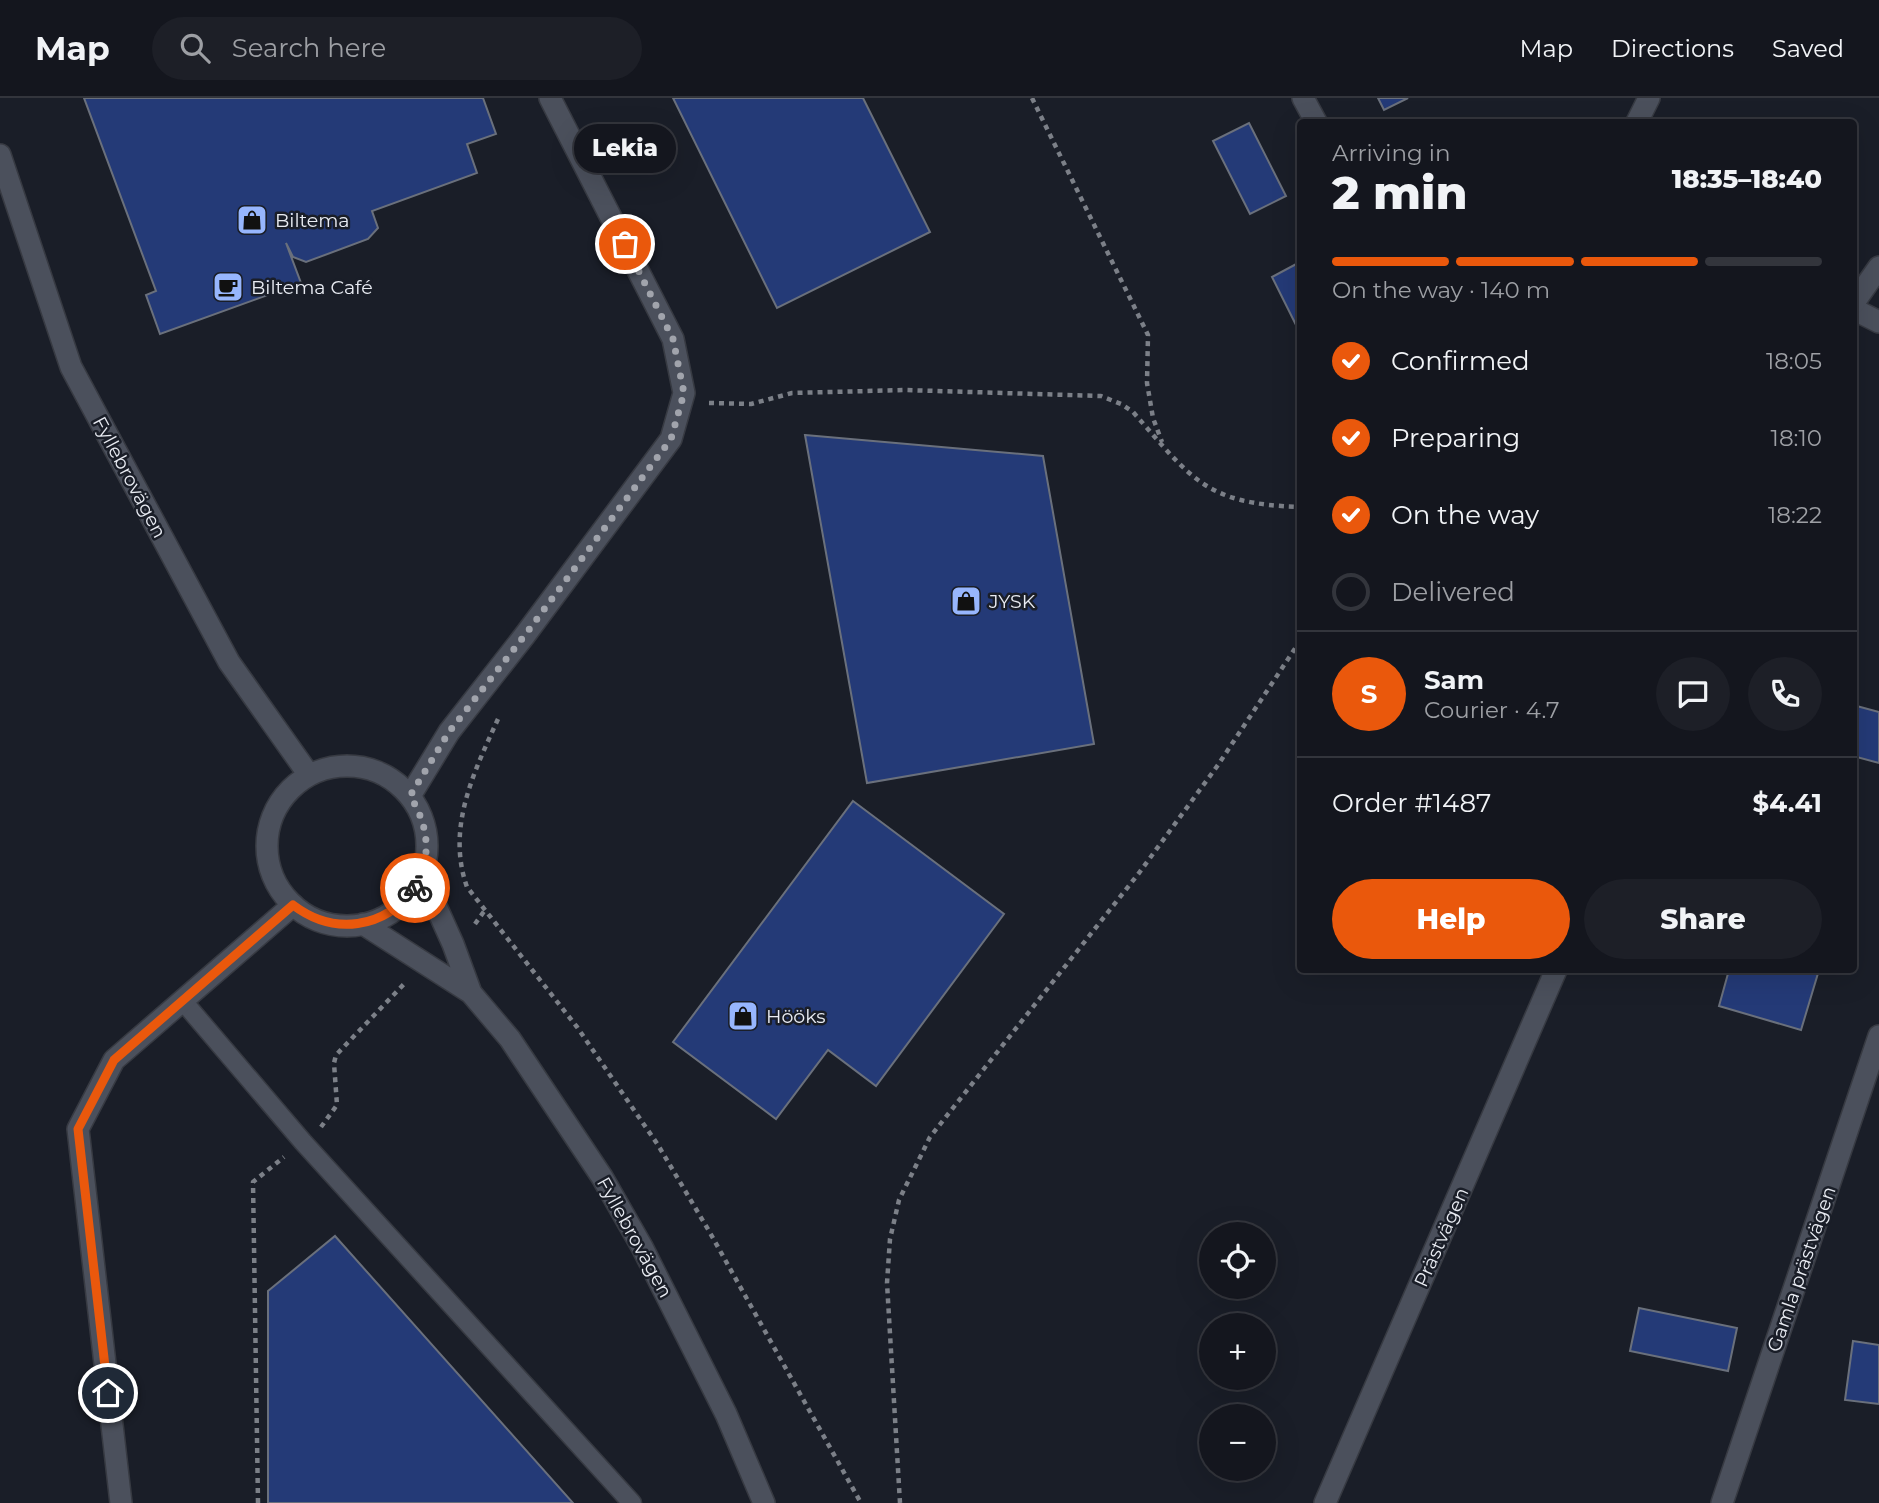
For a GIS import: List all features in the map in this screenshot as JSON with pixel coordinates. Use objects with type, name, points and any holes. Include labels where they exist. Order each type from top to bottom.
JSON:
[{"type":"street","points":[[410,796],[449,732],[671,439],[684,393],[673,339],[550,98]]},
{"type":"street","points":[[1303,98],[1314,119]]},
{"type":"street","points":[[1638,119],[1649,98]]},
{"type":"street","name":"Fyllebrovägen","points":[[0,155],[71,368],[229,662],[309,775]]},
{"type":"street","points":[[1857,301],[1879,267]]},
{"type":"street","points":[[1857,309],[1879,322]]},
{"type":"street","points":[[340,766],[363,768],[386,776],[410,796],[426,834],[425,862],[422,875],[398,907],[363,924],[326,923],[293,905],[275,881],[269,859],[268,836],[277,807],[286,794],[309,775],[340,766]]},
{"type":"street","name":"Fyllebrovägen","points":[[422,875],[453,944],[471,993]]},
{"type":"street","points":[[121,1503],[78,1129],[114,1060],[293,905]]},
{"type":"street","name":"Fyllebrovägen","points":[[363,924],[471,993],[510,1039],[609,1189],[676,1310],[764,1503]]},
{"type":"street","name":"Prästvägen","points":[[1325,1503],[1555,973]]},
{"type":"street","name":"Gamla prästvägen","points":[[1723,1503],[1879,1036]]},
{"type":"lane","points":[[182,1000],[303,1142],[632,1503]]},
{"type":"path","points":[[1031,98],[1148,335],[1147,371],[1151,406],[1164,447]]},
{"type":"path","points":[[709,403],[751,404],[792,393],[893,391],[1101,396],[1133,412],[1191,476],[1216,493],[1246,503],[1297,508]]},
{"type":"path","points":[[900,1503],[887,1283],[890,1239],[899,1200],[916,1163],[930,1138],[1163,840],[1218,765],[1297,646]]},
{"type":"path","points":[[492,677],[505,688],[507,694],[467,790],[459,844],[462,874],[467,887],[577,1027],[658,1145],[862,1503]]},
{"type":"path","points":[[453,944],[485,911]]},
{"type":"path","points":[[258,1503],[253,1182],[328,1120],[337,1105],[334,1063],[336,1055],[386,1001],[428,964]]},
{"type":"building","name":"Biltema","points":[[84,98],[483,98],[496,134],[467,144],[477,173],[372,211],[378,228],[368,239],[306,262],[293,257],[286,243],[301,283],[160,334],[146,295],[156,291]]},
{"type":"building","points":[[673,98],[863,98],[930,232],[777,308]]},
{"type":"building","points":[[1378,98],[1408,98],[1384,110]]},
{"type":"building","points":[[1249,123],[1286,196],[1250,214],[1213,141]]},
{"type":"building","points":[[1297,264],[1297,327],[1272,277]]},
{"type":"building","points":[[805,435],[1043,456],[1094,744],[867,783]]},
{"type":"building","points":[[1857,706],[1879,712],[1879,763],[1857,757]]},
{"type":"building","points":[[853,801],[1004,914],[876,1086],[828,1050],[776,1119],[673,1042]]},
{"type":"building","points":[[1728,973],[1818,973],[1801,1030],[1719,1006]]},
{"type":"building","points":[[335,1236],[573,1503],[268,1503],[268,1291]]},
{"type":"building","points":[[1639,1308],[1737,1328],[1728,1371],[1630,1351]]},
{"type":"building","points":[[1853,1341],[1879,1345],[1879,1404],[1845,1400]]},
{"type":"way so far","points":[[415,888],[422,875],[427,848],[423,820],[410,796],[449,732],[671,439],[684,393],[673,339],[625,244]]},
{"type":"place","name":"Biltema","points":[[252,220]]},
{"type":"place","name":"Lekia","points":[[625,244]]},
{"type":"place","name":"Biltema Café","points":[[228,287]]},
{"type":"place","name":"JYSK","points":[[966,601]]},
{"type":"place","name":"Hööks","points":[[743,1016]]},
{"type":"route","points":[[108,1393],[78,1129],[114,1060],[293,905],[314,919],[326,923],[363,924],[387,915],[415,888]]}]
